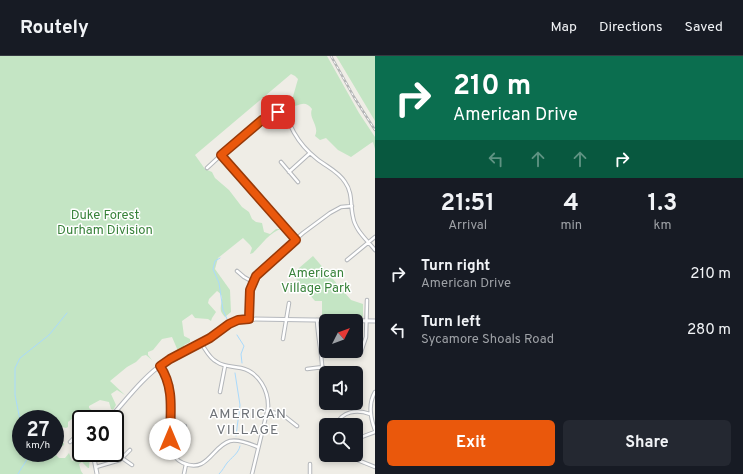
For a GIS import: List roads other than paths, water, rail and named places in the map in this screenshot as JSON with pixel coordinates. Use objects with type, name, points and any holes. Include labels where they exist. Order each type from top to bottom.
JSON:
[{"type":"street","points":[[285,99],[285,110],[296,136],[310,153],[322,163],[335,170],[344,180],[350,192],[353,218],[356,226],[375,250]]},
{"type":"street","points":[[207,168],[262,120],[274,113],[285,110]]},
{"type":"street","points":[[289,172],[310,153]]},
{"type":"street","points":[[221,155],[296,240]]},
{"type":"street","points":[[280,162],[298,182]]},
{"type":"street","points":[[249,319],[250,296],[253,282],[262,269],[334,210],[352,206]]},
{"type":"street","points":[[347,260],[375,237]]},
{"type":"street","points":[[238,271],[244,277],[253,282]]},
{"type":"street","points":[[363,346],[366,340],[367,300]]},
{"type":"street","points":[[283,339],[289,303]]},
{"type":"street","points":[[117,410],[143,381],[160,366],[170,359],[202,343],[229,324],[238,320],[375,321]]},
{"type":"street","points":[[317,320],[323,366]]},
{"type":"street","points":[[202,343],[212,359],[225,366],[244,369],[257,377],[267,393],[268,411],[252,474]]},
{"type":"street","points":[[160,366],[171,390],[169,444],[176,459],[186,464],[196,465],[206,462],[223,445],[230,442],[238,441],[258,446]]},
{"type":"street","points":[[220,392],[225,366]]},
{"type":"street","points":[[307,369],[319,368]]},
{"type":"street","points":[[363,436],[375,431],[370,414],[375,392]]},
{"type":"street","points":[[268,411],[286,417],[297,426]]},
{"type":"street","points":[[342,418],[350,411],[370,414]]},
{"type":"street","points":[[170,425],[185,426]]},
{"type":"street","points":[[124,456],[130,450]]},
{"type":"street","points":[[124,459],[132,465]]},
{"type":"street","points":[[95,462],[97,474]]},
{"type":"street","points":[[96,467],[110,462]]},
{"type":"street","points":[[362,462],[375,467]]},
{"type":"street","points":[[184,474],[186,464]]},
{"type":"street","points":[[310,464],[310,474]]},
{"type":"waterway","points":[[220,258],[215,261],[213,269],[219,283],[223,310],[227,319]]},
{"type":"waterway","points":[[18,410],[15,395],[15,368],[20,358],[49,335],[67,313]]},
{"type":"waterway","points":[[237,335],[244,346],[241,354],[242,363]]},
{"type":"waterway","points":[[235,373],[240,405],[236,436]]},
{"type":"waterway","points":[[219,474],[237,453],[240,446]]},
{"type":"waterway","points":[[18,474],[26,462]]},
{"type":"railway","points":[[331,56],[375,130]]},
{"type":"district","name":"AMERICAN VILLAGE","points":[[248,422]]},
{"type":"park label","name":"Duke Forest Durham Division","points":[[105,224]]},
{"type":"park label","name":"American Village Park","points":[[316,282]]}]
